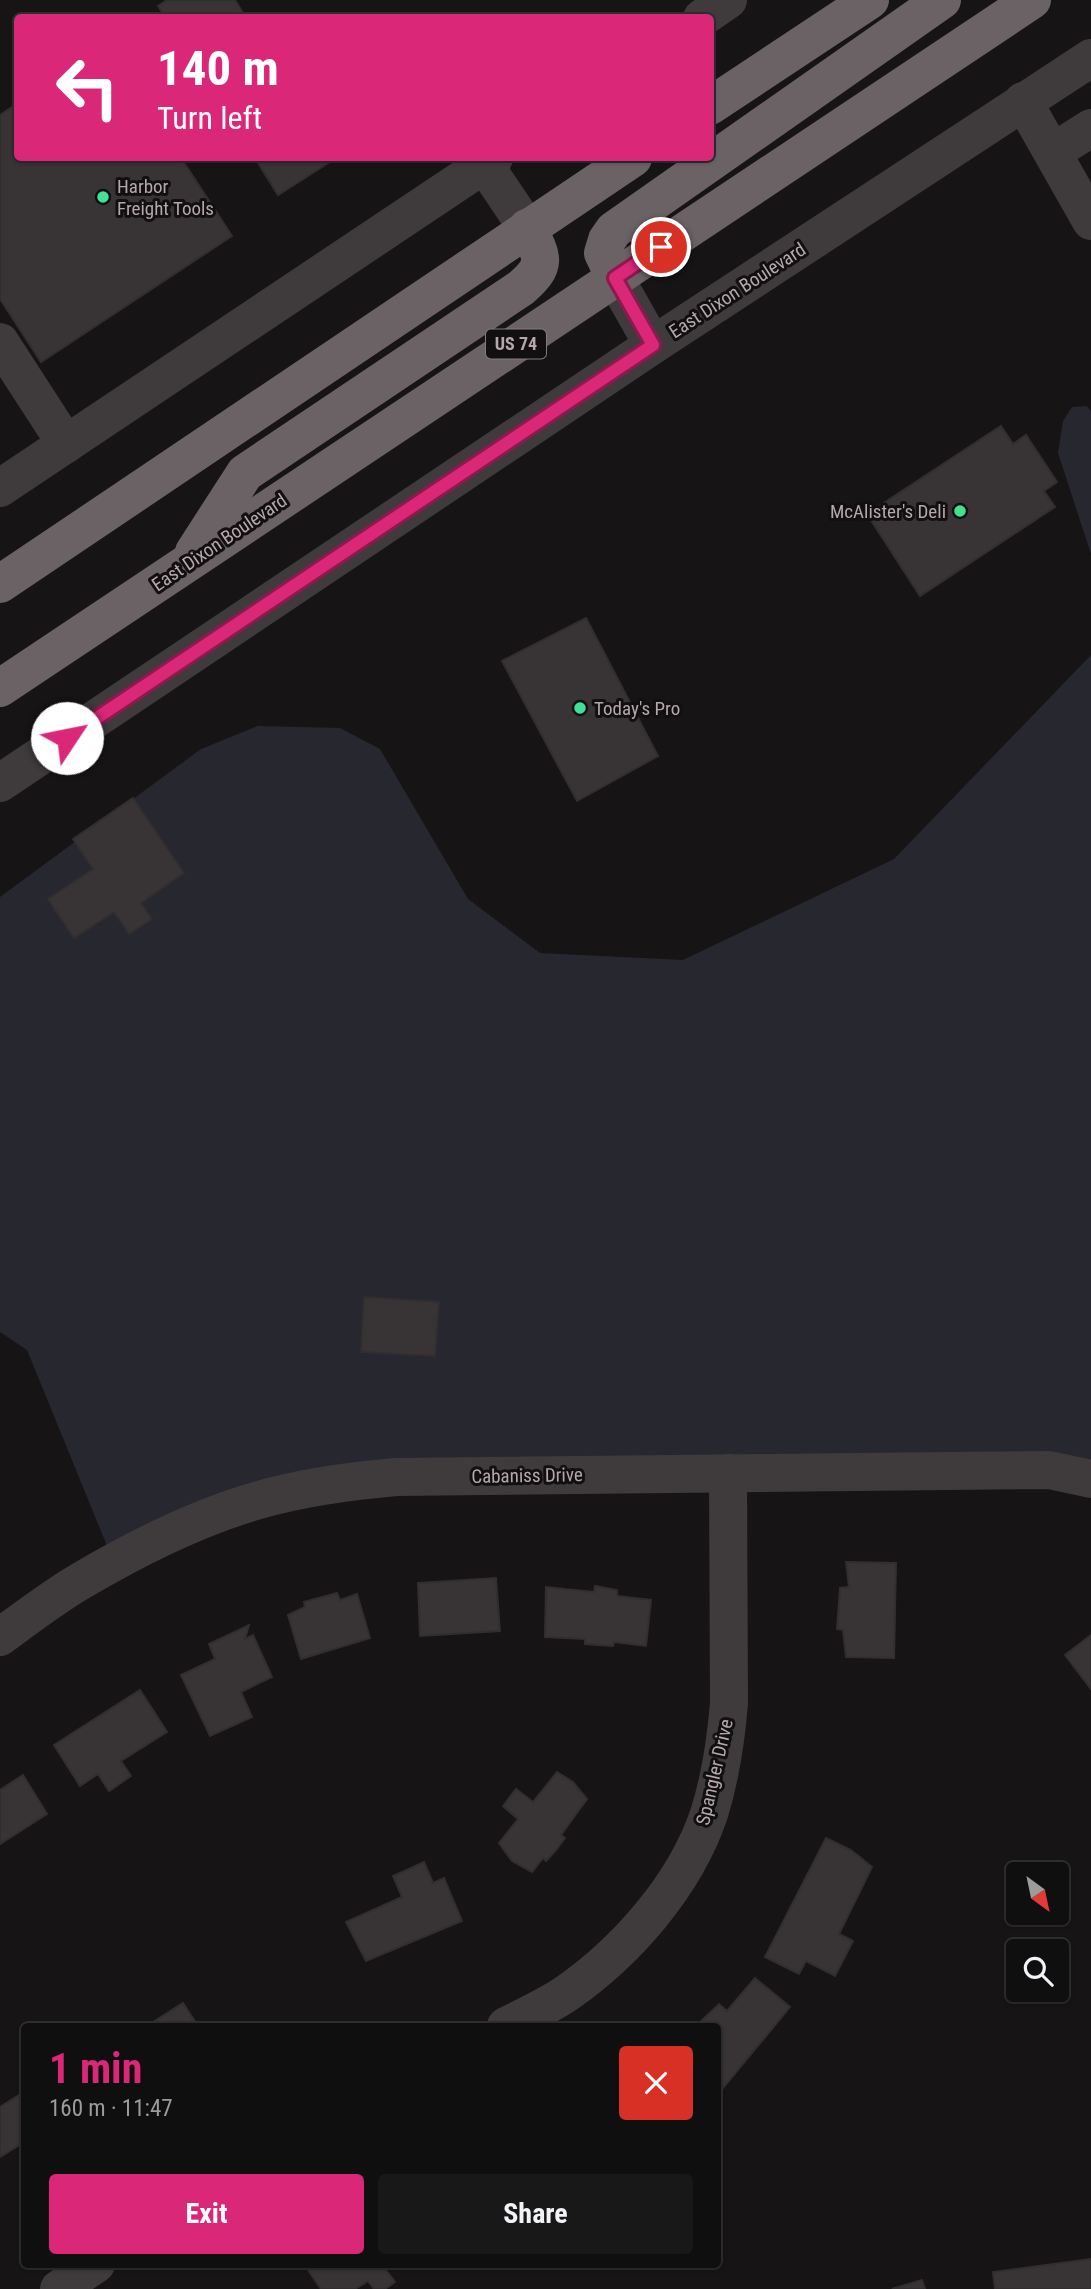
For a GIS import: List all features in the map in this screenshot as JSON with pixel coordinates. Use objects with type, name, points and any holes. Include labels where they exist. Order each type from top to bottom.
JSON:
[{"type":"highway","points":[[714,103],[870,0]]},
{"type":"highway","points":[[714,160],[942,0]]},
{"type":"highway","name":"East Dixon Boulevard","points":[[0,688],[1032,0]]},
{"type":"highway","points":[[0,584],[628,161]]},
{"type":"highway","points":[[615,278],[603,253],[614,230],[712,161]]},
{"type":"highway","points":[[185,565],[245,473],[534,277],[540,267],[541,257],[527,228]]},
{"type":"street","points":[[708,14],[728,0]]},
{"type":"street","name":"East Dixon Boulevard","points":[[0,783],[653,345],[1091,58]]},
{"type":"street","points":[[1023,101],[1091,221]]},
{"type":"street","points":[[1053,152],[1091,128]]},
{"type":"street","points":[[0,488],[489,161],[527,228]]},
{"type":"street","points":[[615,278],[653,345]]},
{"type":"street","points":[[0,342],[66,444]]},
{"type":"street","name":"Cabaniss Drive","points":[[0,1637],[78,1582],[200,1522],[258,1500],[336,1483],[396,1476],[1049,1470],[1091,1479]]},
{"type":"street","name":"Spangler Drive","points":[[512,2023],[564,1995],[625,1946],[658,1905],[691,1855],[709,1814],[726,1736],[729,1703],[728,1473]]},
{"type":"street","points":[[59,2289],[90,2268]]},
{"type":"shaded area","points":[[1087,406],[1091,412],[1091,554],[1058,453],[1063,421],[1072,407]]},
{"type":"shaded area","points":[[1091,655],[1091,1479],[396,1477],[114,1563],[27,1350],[0,1332],[0,897],[201,749],[258,726],[340,728],[380,749],[468,899],[540,953],[683,960],[894,859]]},
{"type":"building","points":[[167,0],[235,0],[244,14],[163,14],[158,6]]},
{"type":"building","name":"Harbor Freight Tools","points":[[14,106],[14,161],[183,161],[232,236],[41,362],[0,299],[0,115]]},
{"type":"building","points":[[257,161],[331,161],[278,195]]},
{"type":"building","points":[[1001,426],[1013,444],[1026,435],[1057,482],[1044,491],[1055,507],[920,596],[867,514]]},
{"type":"building","name":"Today's Pro","points":[[586,618],[658,756],[577,801],[502,661]]},
{"type":"building","points":[[133,798],[184,873],[141,903],[152,919],[129,934],[114,912],[74,938],[48,899],[93,869],[73,839]]},
{"type":"building","points":[[364,1297],[439,1302],[435,1356],[361,1352]]},
{"type":"building","points":[[846,1562],[896,1563],[894,1658],[846,1657],[843,1630],[837,1629],[840,1588],[849,1587]]},
{"type":"building","points":[[496,1578],[500,1631],[420,1636],[418,1583]]},
{"type":"building","points":[[595,1586],[617,1590],[617,1596],[651,1600],[646,1646],[614,1642],[613,1646],[585,1644],[585,1639],[545,1637],[546,1587],[594,1592]]},
{"type":"building","points":[[337,1593],[340,1600],[357,1594],[370,1638],[301,1659],[288,1615],[305,1607],[304,1602]]},
{"type":"building","points":[[249,1625],[245,1639],[253,1635],[272,1677],[241,1692],[252,1717],[210,1736],[181,1675],[215,1659],[209,1644]]},
{"type":"building","points":[[1091,1635],[1091,1689],[1065,1655]]},
{"type":"building","points":[[140,1690],[167,1732],[121,1761],[131,1776],[109,1791],[98,1774],[80,1786],[54,1745]]},
{"type":"building","points":[[557,1772],[573,1782],[587,1799],[561,1835],[565,1838],[556,1850],[546,1861],[543,1858],[532,1872],[512,1861],[499,1843],[518,1819],[503,1806],[516,1789],[533,1802]]},
{"type":"building","points":[[23,1775],[47,1814],[0,1844],[0,1790]]},
{"type":"building","points":[[826,1838],[851,1850],[872,1867],[839,1934],[853,1941],[835,1976],[806,1961],[799,1974],[765,1957]]},
{"type":"building","points":[[424,1862],[433,1883],[444,1878],[462,1921],[366,1961],[346,1922],[402,1897],[393,1876]]},
{"type":"building","points":[[755,1978],[790,2007],[721,2090],[721,2023],[699,2023],[719,2004],[727,2011]]},
{"type":"building","points":[[183,2003],[196,2023],[152,2023]]},
{"type":"building","points":[[21,2094],[21,2144],[0,2157],[0,2107]]},
{"type":"building","points":[[1091,2259],[1091,2289],[995,2289],[993,2272]]},
{"type":"building","points":[[307,2268],[389,2268],[386,2270],[395,2282],[385,2289],[374,2289],[368,2281],[355,2289],[321,2289]]},
{"type":"building","points":[[922,2280],[925,2289],[892,2289]]},
{"type":"place","name":"Harbor Freight Tools","points":[[103,197]]},
{"type":"place","name":"McAlister's Deli","points":[[960,511]]},
{"type":"place","name":"Today's Pro","points":[[580,708]]},
{"type":"route","points":[[67,738],[653,345],[615,278],[661,247]]}]
